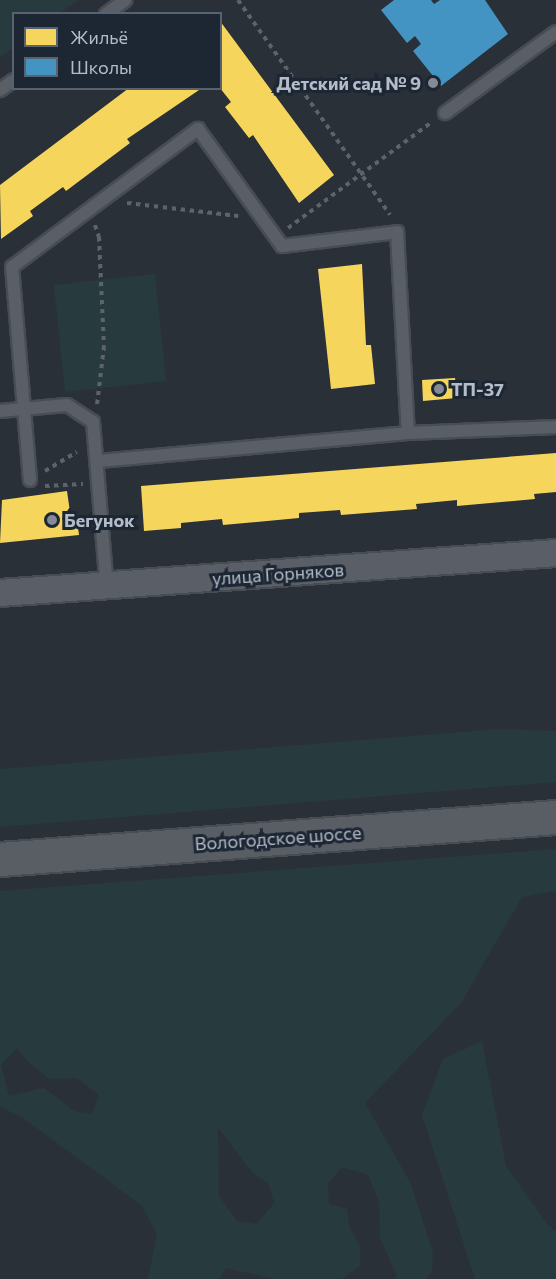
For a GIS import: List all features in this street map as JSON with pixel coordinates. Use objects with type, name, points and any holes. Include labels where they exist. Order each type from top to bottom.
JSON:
[{"type":"main road","name":"Вологодское шоссе","points":[[0,859],[556,817]]},
{"type":"street","name":"улица Горняков","points":[[0,593],[556,554]]},
{"type":"lane","points":[[109,12],[125,0]]},
{"type":"lane","points":[[445,113],[556,32]]},
{"type":"lane","points":[[30,480],[12,267],[198,129],[282,246],[397,232],[408,433]]},
{"type":"lane","points":[[0,411],[68,405],[93,422],[99,461],[106,587]]},
{"type":"lane","points":[[99,461],[408,433],[556,427]]},
{"type":"path","points":[[238,0],[395,222],[397,232]]},
{"type":"path","points":[[276,237],[445,113]]},
{"type":"path","points":[[102,201],[263,219]]},
{"type":"path","points":[[89,210],[99,237],[104,346],[102,385],[93,422]]},
{"type":"path","points":[[30,480],[96,440]]},
{"type":"path","points":[[30,480],[47,486],[100,483]]},
{"type":"green space","points":[[0,0],[78,0],[61,12],[12,12],[12,49],[0,58]]},
{"type":"green space","points":[[155,274],[166,381],[65,392],[54,285]]},
{"type":"green space","points":[[499,729],[556,731],[556,782],[0,827],[0,769]]},
{"type":"green space","points":[[556,849],[556,891],[522,897],[461,1003],[365,1103],[410,1182],[433,1252],[432,1272],[426,1279],[394,1279],[397,1276],[380,1238],[379,1202],[368,1175],[342,1167],[328,1184],[329,1204],[347,1209],[350,1228],[360,1247],[360,1266],[342,1279],[274,1279],[226,1268],[219,1279],[148,1279],[157,1234],[142,1206],[22,1117],[0,1107],[0,891]],"holes":[[[17,1048],[31,1065],[50,1079],[77,1078],[99,1095],[92,1114],[74,1111],[44,1088],[9,1096],[1,1065]],[[218,1128],[252,1172],[268,1183],[274,1203],[256,1224],[237,1221],[219,1196]]]},
{"type":"green space","points":[[482,1041],[506,1166],[547,1224],[556,1231],[556,1279],[475,1279],[422,1115],[443,1059]]},
{"type":"building: Жильё","points":[[222,24],[334,175],[299,203],[253,135],[249,138],[225,107],[231,102],[222,90]]},
{"type":"building: Жильё","points":[[126,90],[199,90],[127,139],[130,143],[66,191],[63,187],[30,211],[33,216],[1,239],[0,185]]},
{"type":"building: Жильё","points":[[362,264],[366,345],[371,345],[375,384],[331,389],[318,269]]},
{"type":"building: Жильё","name":"ТП-37","points":[[455,378],[457,398],[423,401],[422,380]]},
{"type":"building: Жильё","points":[[556,453],[556,492],[534,494],[535,499],[457,506],[457,500],[416,504],[417,509],[341,515],[340,510],[299,513],[299,518],[223,525],[222,519],[181,523],[181,528],[144,531],[141,486]]},
{"type":"building: Жильё","points":[[67,491],[70,512],[76,511],[79,535],[0,543],[2,500]]},
{"type":"building: Школы","points":[[394,0],[431,0],[434,4],[440,0],[485,0],[508,34],[441,86],[413,51],[421,44],[415,36],[407,43],[381,10]]},
{"type":"place","name":"Детский сад № 9","points":[[433,83]]},
{"type":"place","name":"ТП-37","points":[[439,389]]},
{"type":"place","name":"Бегунок","points":[[52,520]]}]
